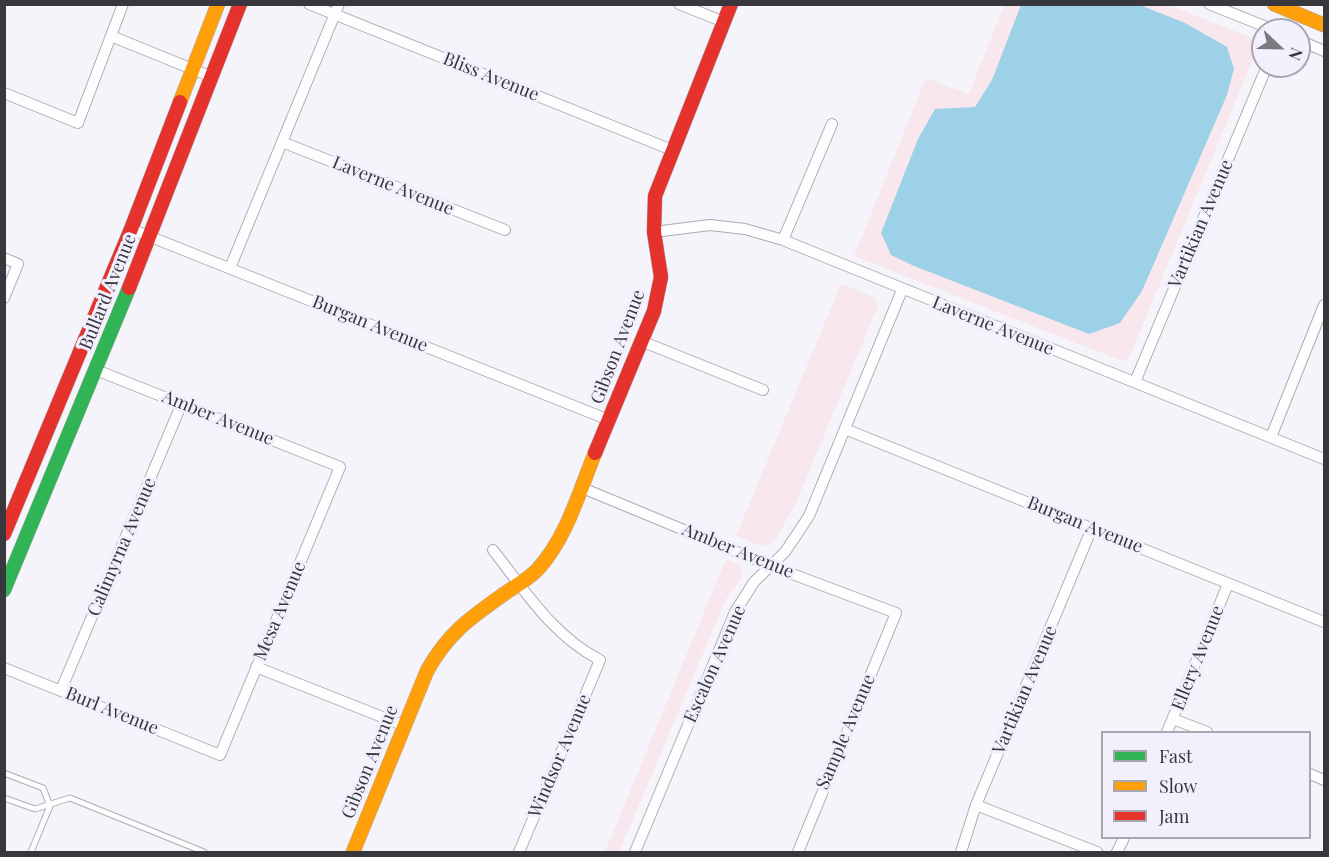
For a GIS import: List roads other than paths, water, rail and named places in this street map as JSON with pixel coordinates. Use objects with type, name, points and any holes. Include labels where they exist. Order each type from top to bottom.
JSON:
[{"type":"main road","name":"Bullard Avenue","points":[[4,534],[131,229],[218,4]]},
{"type":"main road","name":"Bullard Avenue","points":[[4,590],[150,237],[240,4]]},
{"type":"main road","name":"Gibson Avenue","points":[[353,852],[427,671],[441,646],[460,625],[520,584],[550,554],[562,533],[654,311],[661,277],[654,232],[654,196],[731,4]]},
{"type":"main road","points":[[1274,4],[1324,25]]},
{"type":"street","points":[[4,93],[78,123],[123,4]]},
{"type":"street","name":"Bliss Avenue","points":[[309,4],[337,10],[672,150]]},
{"type":"street","points":[[679,4],[723,22]]},
{"type":"street","points":[[1209,4],[1251,21]]},
{"type":"street","points":[[230,268],[337,10]]},
{"type":"street","points":[[111,36],[212,77]]},
{"type":"street","name":"Vartikian Avenue","points":[[1136,382],[1262,78]]},
{"type":"street","points":[[783,240],[832,124]]},
{"type":"street","name":"Laverne Avenue","points":[[282,142],[505,230]]},
{"type":"street","name":"Laverne Avenue","points":[[654,232],[710,225],[745,229],[783,240],[1324,459]]},
{"type":"street","name":"Burgan Avenue","points":[[131,229],[609,420]]},
{"type":"street","points":[[4,258],[18,264],[4,298]]},
{"type":"street","name":"Escalon Avenue","points":[[634,852],[735,612],[754,582],[798,536],[809,516],[902,290]]},
{"type":"street","points":[[1271,437],[1324,305]]},
{"type":"street","points":[[641,342],[763,390]]},
{"type":"street","name":"Amber Avenue","points":[[96,370],[340,467]]},
{"type":"street","name":"Calimyrna Avenue","points":[[61,690],[182,403]]},
{"type":"street","name":"Burgan Avenue","points":[[845,429],[1324,622]]},
{"type":"street","name":"Mesa Avenue","points":[[220,755],[340,467]]},
{"type":"street","name":"Amber Avenue","points":[[580,487],[771,566],[896,613]]},
{"type":"street","name":"Vartikian Avenue","points":[[961,852],[976,805],[1092,528]]},
{"type":"street","points":[[493,550],[520,584]]},
{"type":"street","name":"Windsor Avenue","points":[[519,852],[600,660],[566,639],[520,584]]},
{"type":"street","name":"Ellery Avenue","points":[[1167,731],[1228,584]]},
{"type":"street","name":"Sample Avenue","points":[[798,852],[896,613]]},
{"type":"street","points":[[256,667],[405,726]]},
{"type":"street","name":"Burl Avenue","points":[[4,668],[220,755]]},
{"type":"street","points":[[1173,719],[1204,731]]},
{"type":"street","points":[[976,805],[1097,852]]},
{"type":"lane","points":[[4,773],[43,788],[50,806],[31,852]]},
{"type":"lane","points":[[4,798],[35,809],[70,798],[204,852]]},
{"type":"water","points":[[1021,5],[1140,5],[1185,23],[1227,47],[1234,69],[1227,95],[1142,291],[1120,323],[1089,334],[891,255],[881,233],[918,139],[935,109],[975,107],[992,80]]}]
